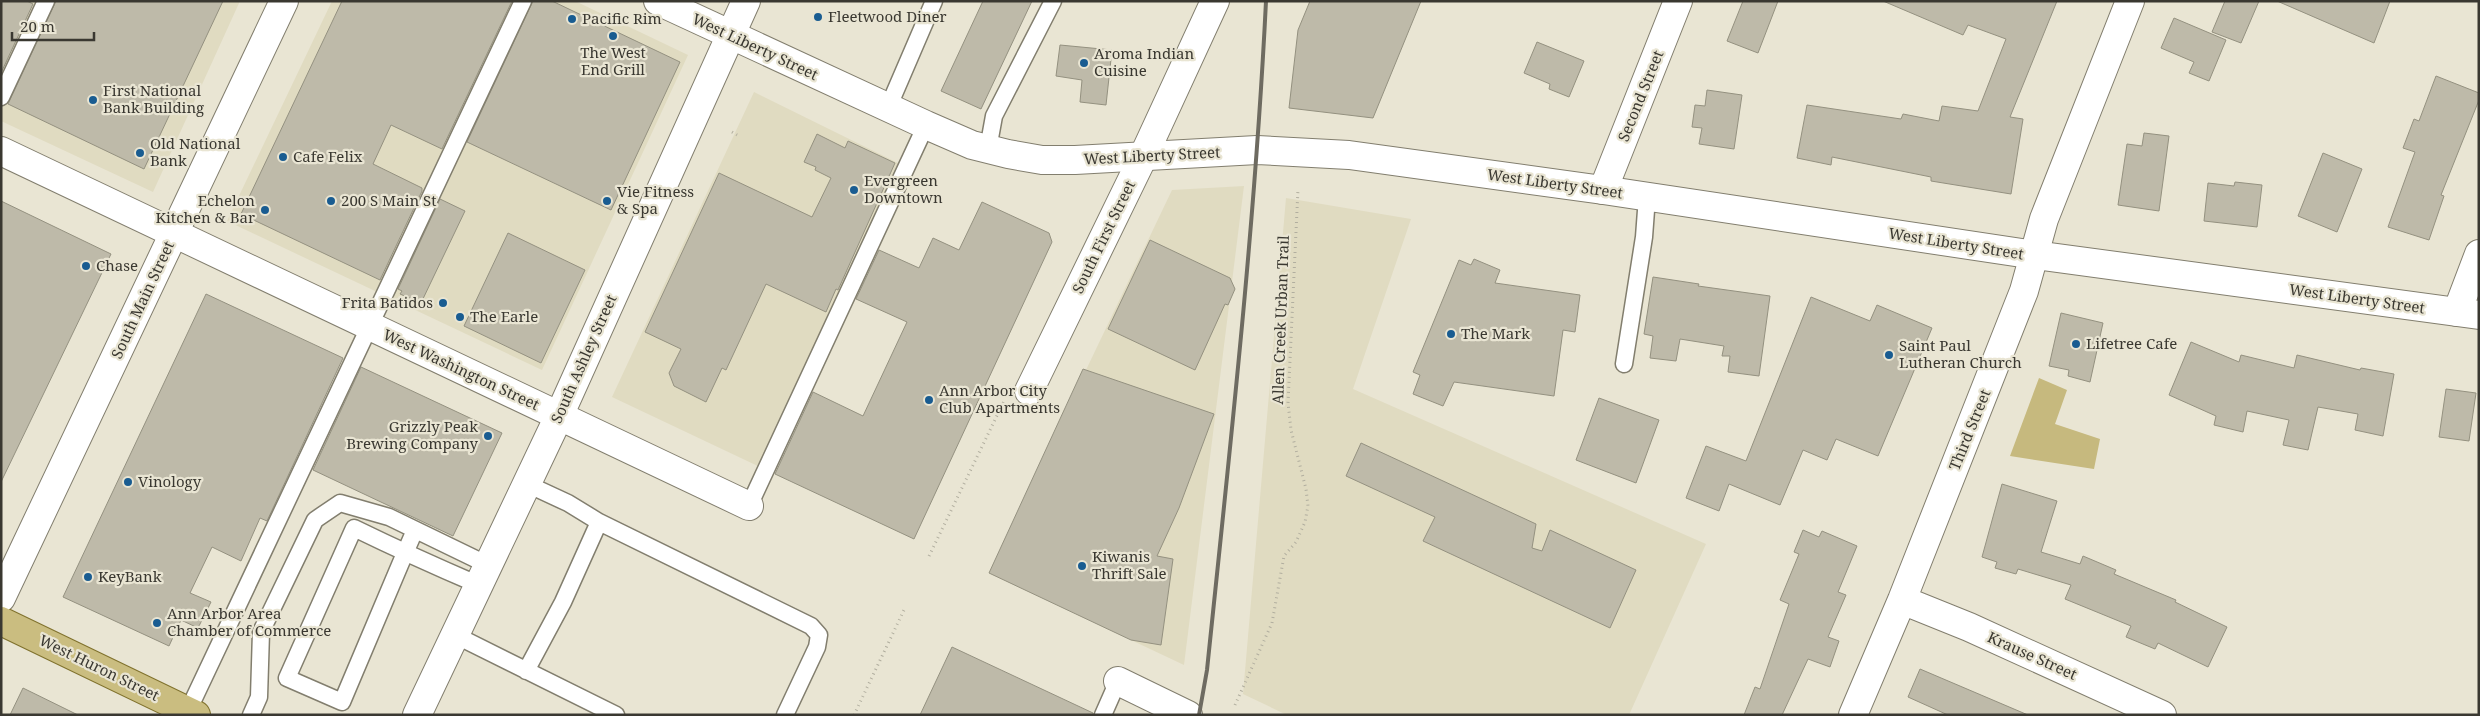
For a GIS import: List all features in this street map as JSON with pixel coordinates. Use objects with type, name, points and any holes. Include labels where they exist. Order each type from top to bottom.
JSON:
[{"type":"main road","name":"West Huron Street","points":[[1,621],[192,713]]},
{"type":"street","name":"South Main Street","points":[[1,598],[284,1]]},
{"type":"street","name":"West Liberty Street","points":[[658,1],[926,126],[972,145],[1042,160],[1258,150],[1349,155],[1603,190],[2035,255],[2468,314]]},
{"type":"street","name":"South Ashley Street","points":[[417,715],[559,416],[746,1]]},
{"type":"street","name":"South First Street","points":[[1017,394],[1143,156],[1215,1]]},
{"type":"street","name":"Second Street","points":[[1603,190],[1678,1]]},
{"type":"street","name":"Third Street","points":[[1853,715],[1902,600],[2024,291],[2044,219],[2130,1]]},
{"type":"street","name":"West Washington Street","points":[[1,151],[749,506]]},
{"type":"street","points":[[2468,314],[2479,254]]},
{"type":"street","name":"Krause Street","points":[[1902,600],[2162,715]]},
{"type":"street","points":[[1118,681],[1158,708],[1188,715]]},
{"type":"lane","points":[[1,97],[46,1]]},
{"type":"lane","points":[[192,713],[523,1]]},
{"type":"lane","points":[[888,108],[934,1]]},
{"type":"lane","points":[[988,149],[994,116],[1053,1]]},
{"type":"lane","points":[[749,506],[926,126]]},
{"type":"lane","points":[[1624,364],[1644,237],[1647,197]]},
{"type":"lane","points":[[526,484],[568,503],[599,522],[811,626],[818,635],[818,647],[785,715]]},
{"type":"lane","points":[[251,715],[259,697],[261,632],[315,520],[340,503],[389,517],[415,530],[484,575]]},
{"type":"lane","points":[[526,671],[563,602],[599,522]]},
{"type":"lane","points":[[415,530],[405,553],[342,702],[288,678],[354,528],[405,553],[484,575]]},
{"type":"lane","points":[[455,635],[616,715]]},
{"type":"lane","points":[[1103,715],[1118,681]]},
{"type":"path","points":[[732,132],[737,135]]},
{"type":"path","name":"Allen Creek Urban Trail","points":[[1235,705],[1272,623],[1284,556],[1296,542],[1305,522],[1308,506],[1306,489],[1291,430],[1288,403],[1298,189]]},
{"type":"path","points":[[929,556],[1017,394]]},
{"type":"path","points":[[854,715],[904,610]]},
{"type":"shaded area","points":[[1,1],[240,1],[153,192],[1,121]]},
{"type":"shaded area","points":[[332,1],[575,1],[688,55],[542,370],[227,221]]},
{"type":"shaded area","points":[[754,92],[902,165],[762,468],[612,397]]},
{"type":"shaded area","points":[[1244,186],[1184,665],[989,573],[1172,190]]},
{"type":"shaded area","points":[[1286,198],[1411,219],[1353,389],[1706,544],[1629,715],[1287,715],[1243,694]]},
{"type":"shaded area","points":[[2039,378],[2067,390],[2055,424],[2100,439],[2094,469],[2010,456]]},
{"type":"building","points":[[1,1],[27,1],[33,4],[1,73]]},
{"type":"building","points":[[56,1],[223,1],[144,169],[8,104]]},
{"type":"building","points":[[342,1],[512,1],[442,149],[391,125],[373,164],[422,188],[422,191],[380,280],[241,214]]},
{"type":"building","points":[[533,1],[552,1],[680,62],[611,210],[467,142]]},
{"type":"building","points":[[983,1],[1032,1],[981,109],[941,91]]},
{"type":"building","points":[[1310,1],[1421,1],[1373,118],[1289,108],[1298,30]]},
{"type":"building","points":[[1743,1],[1778,1],[1758,53],[1727,41]]},
{"type":"building","points":[[1883,1],[2057,1],[2010,117],[2023,119],[2011,194],[1931,181],[1931,177],[1832,157],[1831,165],[1797,158],[1807,105],[1901,119],[1903,114],[1939,121],[1942,106],[1978,111],[2006,39],[1968,25],[1963,35]]},
{"type":"building","points":[[2225,1],[2259,1],[2241,43],[2212,32]]},
{"type":"building","points":[[2277,1],[2390,1],[2374,43]]},
{"type":"building","points":[[2174,18],[2226,40],[2209,81],[2189,73],[2194,62],[2161,48]]},
{"type":"building","points":[[1537,42],[1584,61],[1569,97],[1549,89],[1550,84],[1524,73]]},
{"type":"building","name":"Aroma Indian Cuisine","points":[[1060,45],[1112,50],[1106,105],[1080,102],[1082,80],[1056,76]]},
{"type":"building","points":[[2436,76],[2479,93],[2479,100],[2441,195],[2444,196],[2429,240],[2388,227],[2415,152],[2403,148],[2414,119],[2419,121]]},
{"type":"building","points":[[1707,90],[1742,95],[1734,149],[1699,144],[1702,128],[1692,127],[1695,105],[1705,106]]},
{"type":"building","points":[[2144,133],[2169,136],[2159,211],[2118,205],[2127,144],[2142,146]]},
{"type":"building","points":[[817,134],[845,148],[848,141],[895,163],[838,290],[836,289],[826,312],[766,284],[726,370],[722,368],[706,402],[674,386],[669,373],[681,349],[645,332],[719,173],[812,217],[831,178],[815,170],[816,167],[804,162]]},
{"type":"building","points":[[2323,153],[2362,169],[2337,232],[2298,216]]},
{"type":"building","points":[[2235,182],[2262,185],[2257,227],[2204,221],[2208,183],[2234,186]]},
{"type":"building","points":[[440,199],[465,211],[421,303],[400,294],[402,291],[398,289]]},
{"type":"building","points":[[1,201],[111,254],[1,482]]},
{"type":"building","name":"Ann Arbor City Club Apartments","points":[[982,202],[1049,233],[1052,242],[914,539],[775,474],[813,392],[863,416],[907,322],[856,299],[879,250],[919,268],[933,238],[959,250]]},
{"type":"building","points":[[508,233],[585,270],[541,363],[464,326]]},
{"type":"building","points":[[1150,240],[1230,278],[1235,289],[1228,305],[1225,304],[1195,370],[1108,329]]},
{"type":"building","points":[[1474,259],[1500,270],[1495,283],[1580,295],[1575,332],[1563,330],[1554,396],[1454,382],[1443,406],[1413,394],[1420,375],[1413,372],[1459,260],[1471,265]]},
{"type":"building","points":[[1653,277],[1699,284],[1698,286],[1770,296],[1759,376],[1728,372],[1730,356],[1722,356],[1724,346],[1680,339],[1676,361],[1650,358],[1653,336],[1644,334]]},
{"type":"building","points":[[206,294],[343,358],[267,521],[260,518],[241,561],[212,547],[190,593],[211,602],[198,628],[181,620],[169,646],[63,597]]},
{"type":"building","points":[[1811,297],[1870,321],[1877,305],[1932,328],[1878,456],[1836,439],[1827,460],[1803,450],[1780,505],[1729,484],[1719,511],[1686,498],[1706,446],[1746,461]]},
{"type":"building","name":"Lifetree Cafe","points":[[2061,313],[2103,323],[2090,382],[2068,376],[2069,370],[2049,366]]},
{"type":"building","points":[[2191,342],[2239,362],[2241,355],[2294,368],[2297,355],[2360,370],[2361,368],[2394,374],[2383,436],[2355,430],[2358,414],[2318,407],[2308,450],[2283,445],[2289,420],[2247,411],[2243,432],[2214,425],[2216,416],[2169,395]]},
{"type":"building","points":[[361,367],[502,433],[453,536],[313,470]]},
{"type":"building","points":[[1083,369],[1214,414],[1179,508],[1157,556],[1173,559],[1161,645],[1131,640],[989,573]]},
{"type":"building","points":[[2446,389],[2476,393],[2469,441],[2439,437]]},
{"type":"building","points":[[1599,398],[1659,420],[1636,483],[1576,460]]},
{"type":"building","points":[[1361,443],[1536,524],[1532,548],[1542,551],[1550,530],[1636,570],[1610,628],[1423,541],[1435,517],[1346,476]]},
{"type":"building","points":[[2002,484],[2057,501],[2041,552],[2080,564],[2083,556],[2116,570],[2114,574],[2176,600],[2175,602],[2227,627],[2208,667],[2158,643],[2155,649],[2126,637],[2131,626],[2065,599],[2071,585],[2018,569],[2016,574],[1995,568],[1997,562],[1982,557]]},
{"type":"building","points":[[1803,530],[1819,537],[1822,531],[1857,546],[1838,592],[1846,595],[1828,637],[1839,641],[1830,667],[1808,659],[1782,715],[1744,715],[1755,687],[1760,689],[1789,604],[1780,600],[1799,554],[1794,552]]},
{"type":"building","points":[[952,647],[1093,713],[1093,715],[920,715]]},
{"type":"building","points":[[1920,669],[2028,715],[1948,715],[1908,697]]},
{"type":"building","points":[[23,688],[78,715],[10,715]]},
{"type":"railway","points":[[1199,715],[1207,670],[1249,253],[1266,1]]},
{"type":"place","name":"Fleetwood Diner","points":[[818,17]]},
{"type":"place","name":"Pacific Rim","points":[[572,19]]},
{"type":"place","name":"The West End Grill","points":[[613,36]]},
{"type":"place","name":"Aroma Indian Cuisine","points":[[1084,63]]},
{"type":"place","name":"First National Bank Building","points":[[93,100]]},
{"type":"place","name":"Old National Bank","points":[[140,153]]},
{"type":"place","name":"Cafe Felix","points":[[283,157]]},
{"type":"place","name":"Evergreen Downtown","points":[[854,190]]},
{"type":"place","name":"200 S Main St","points":[[331,201]]},
{"type":"place","name":"Vie Fitness & Spa","points":[[607,201]]},
{"type":"place","name":"Echelon Kitchen & Bar","points":[[265,210]]},
{"type":"place","name":"Chase","points":[[86,266]]},
{"type":"place","name":"Frita Batidos","points":[[443,303]]},
{"type":"place","name":"The Earle","points":[[460,317]]},
{"type":"place","name":"The Mark","points":[[1451,334]]},
{"type":"place","name":"Lifetree Cafe","points":[[2076,344]]},
{"type":"place","name":"Saint Paul Lutheran Church","points":[[1889,355]]},
{"type":"place","name":"Ann Arbor City Club Apartments","points":[[929,400]]},
{"type":"place","name":"Grizzly Peak Brewing Company","points":[[488,436]]},
{"type":"place","name":"Vinology","points":[[128,482]]},
{"type":"place","name":"Kiwanis Thrift Sale","points":[[1082,566]]},
{"type":"place","name":"KeyBank","points":[[88,577]]},
{"type":"place","name":"Ann Arbor Area Chamber of Commerce","points":[[157,623]]}]
